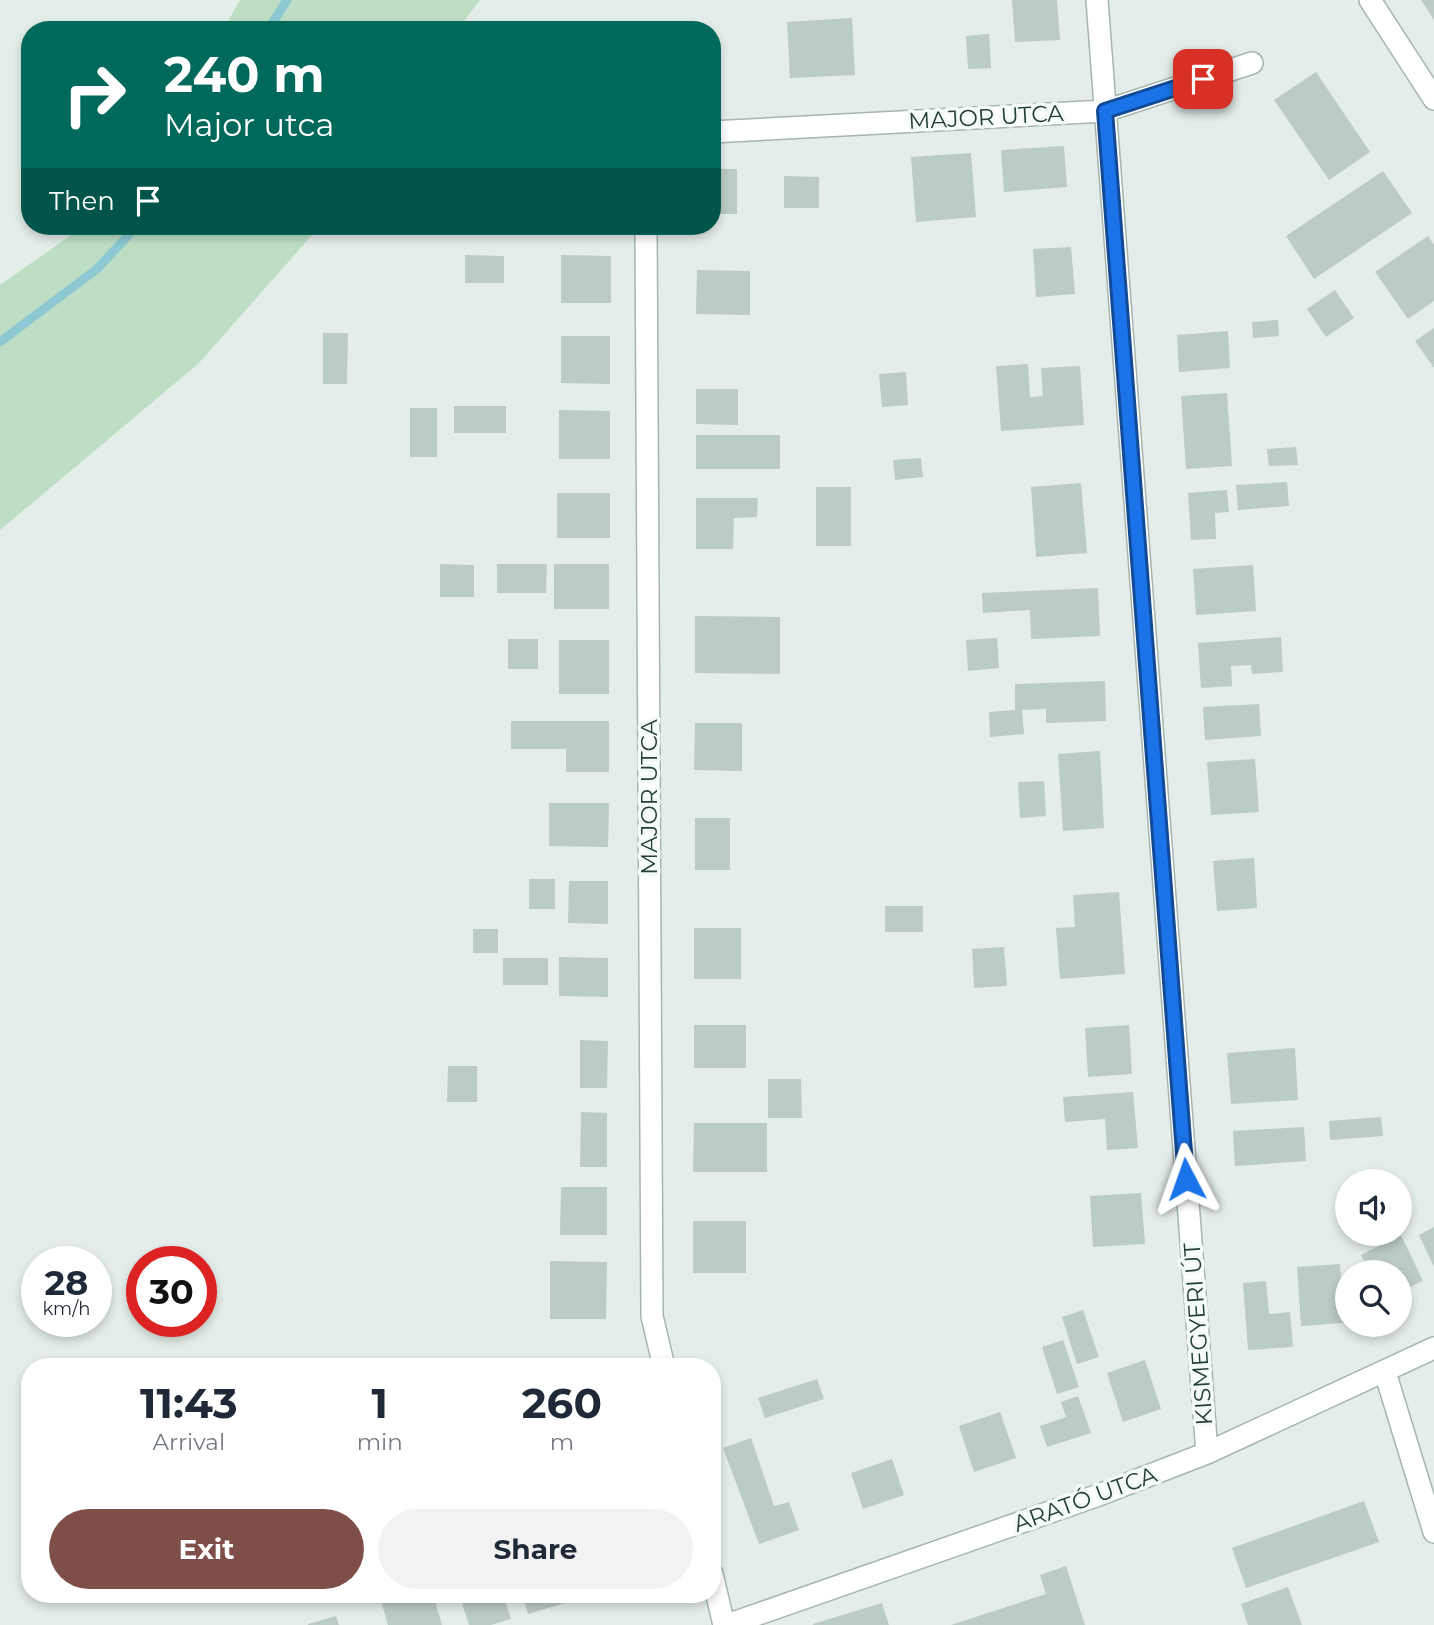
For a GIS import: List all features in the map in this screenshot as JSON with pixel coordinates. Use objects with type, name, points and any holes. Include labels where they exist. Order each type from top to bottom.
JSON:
[{"type":"street","name":"KISMEGYERI ÚT","points":[[1097,0],[1207,1453]]},
{"type":"street","points":[[1370,0],[1434,99]]},
{"type":"street","name":"MAJOR UTCA","points":[[721,132],[1105,111],[1252,63]]},
{"type":"street","name":"MAJOR UTCA","points":[[646,235],[652,1316],[662,1358]]},
{"type":"street","name":"ARATÓ UTCA","points":[[726,1625],[1020,1523],[1207,1453],[1434,1348]]},
{"type":"street","points":[[1385,1372],[1434,1532]]},
{"type":"street","points":[[720,1603],[726,1625]]},
{"type":"green space","points":[[240,0],[480,0],[464,21],[228,21]]},
{"type":"green space","points":[[71,235],[312,235],[198,364],[0,530],[0,285]]},
{"type":"building","points":[[1012,0],[1057,0],[1060,40],[1015,42]]},
{"type":"building","points":[[1421,0],[1434,0],[1434,20]]},
{"type":"building","points":[[852,18],[855,75],[790,78],[787,22]]},
{"type":"building","points":[[989,34],[991,68],[968,69],[966,36]]},
{"type":"building","points":[[1316,72],[1370,152],[1329,180],[1274,100]]},
{"type":"building","points":[[1064,146],[1067,187],[1004,192],[1001,150]]},
{"type":"building","points":[[971,153],[976,217],[916,222],[911,157]]},
{"type":"building","points":[[721,169],[737,169],[737,214],[721,214]]},
{"type":"building","points":[[1383,171],[1412,213],[1314,279],[1286,236]]},
{"type":"building","points":[[784,176],[819,177],[819,208],[784,208]]},
{"type":"building","points":[[1428,236],[1434,245],[1434,301],[1408,319],[1375,272]]},
{"type":"building","points":[[1071,247],[1075,294],[1036,297],[1033,249]]},
{"type":"building","points":[[465,255],[504,256],[504,283],[465,283]]},
{"type":"building","points":[[561,255],[611,256],[611,303],[561,303]]},
{"type":"building","points":[[697,270],[750,271],[750,315],[696,314]]},
{"type":"building","points":[[1335,290],[1354,318],[1326,337],[1307,309]]},
{"type":"building","points":[[1278,320],[1279,336],[1253,338],[1252,322]]},
{"type":"building","points":[[1434,328],[1434,368],[1415,341]]},
{"type":"building","points":[[1228,331],[1230,368],[1179,372],[1177,335]]},
{"type":"building","points":[[323,333],[348,333],[347,384],[323,384]]},
{"type":"building","points":[[561,336],[610,336],[610,384],[561,383]]},
{"type":"building","points":[[1028,364],[1030,397],[1043,396],[1041,368],[1080,366],[1084,425],[1001,431],[996,366]]},
{"type":"building","points":[[906,372],[908,405],[882,407],[879,374]]},
{"type":"building","points":[[696,389],[738,389],[738,425],[696,424]]},
{"type":"building","points":[[1227,393],[1232,466],[1186,469],[1181,396]]},
{"type":"building","points":[[454,406],[506,406],[506,433],[454,433]]},
{"type":"building","points":[[410,408],[437,408],[437,457],[410,457]]},
{"type":"building","points":[[559,410],[610,411],[610,459],[559,459]]},
{"type":"building","points":[[696,435],[780,435],[780,469],[696,469]]},
{"type":"building","points":[[1296,447],[1298,465],[1269,466],[1267,449]]},
{"type":"building","points":[[921,458],[923,477],[895,480],[893,460]]},
{"type":"building","points":[[1287,482],[1289,506],[1238,510],[1236,485]]},
{"type":"building","points":[[1081,483],[1087,553],[1036,557],[1031,487]]},
{"type":"building","points":[[816,487],[851,487],[851,546],[816,546]]},
{"type":"building","points":[[1227,490],[1229,512],[1215,513],[1216,539],[1191,540],[1188,493]]},
{"type":"building","points":[[557,493],[610,493],[610,538],[557,538]]},
{"type":"building","points":[[696,498],[758,498],[757,517],[734,518],[733,549],[696,549]]},
{"type":"building","points":[[440,564],[474,565],[474,597],[440,597]]},
{"type":"building","points":[[497,564],[547,564],[546,593],[497,593]]},
{"type":"building","points":[[554,564],[609,564],[609,609],[554,609]]},
{"type":"building","points":[[1253,565],[1256,611],[1196,615],[1193,569]]},
{"type":"building","points":[[1098,588],[1100,636],[1031,639],[1030,610],[983,613],[982,593]]},
{"type":"building","points":[[695,616],[780,617],[780,674],[695,673]]},
{"type":"building","points":[[1281,637],[1283,672],[1252,674],[1251,665],[1231,666],[1232,686],[1201,688],[1198,643]]},
{"type":"building","points":[[997,638],[999,668],[968,671],[966,640]]},
{"type":"building","points":[[508,639],[538,639],[538,669],[508,669]]},
{"type":"building","points":[[559,640],[609,640],[609,694],[559,694]]},
{"type":"building","points":[[1105,681],[1106,721],[1046,723],[1046,709],[1022,710],[1024,734],[990,737],[989,712],[1015,710],[1015,684]]},
{"type":"building","points":[[1259,704],[1261,736],[1205,740],[1203,707]]},
{"type":"building","points":[[511,721],[609,721],[609,772],[566,772],[566,749],[511,749]]},
{"type":"building","points":[[695,723],[742,723],[742,771],[694,770]]},
{"type":"building","points":[[1100,751],[1104,828],[1063,831],[1058,754]]},
{"type":"building","points":[[1255,759],[1259,812],[1211,815],[1207,762]]},
{"type":"building","points":[[1044,781],[1046,816],[1020,818],[1018,782]]},
{"type":"building","points":[[549,803],[609,803],[608,847],[549,846]]},
{"type":"building","points":[[695,818],[730,818],[730,870],[695,870]]},
{"type":"building","points":[[1254,858],[1257,908],[1217,911],[1213,861]]},
{"type":"building","points":[[529,879],[555,879],[555,909],[529,909]]},
{"type":"building","points":[[569,881],[608,881],[608,924],[568,923]]},
{"type":"building","points":[[1119,892],[1125,974],[1060,979],[1056,928],[1075,927],[1073,895]]},
{"type":"building","points":[[885,906],[923,906],[923,932],[885,932]]},
{"type":"building","points":[[694,928],[741,928],[741,979],[694,979]]},
{"type":"building","points":[[473,929],[498,929],[498,953],[473,953]]},
{"type":"building","points":[[1004,947],[1007,986],[974,988],[972,949]]},
{"type":"building","points":[[559,957],[608,958],[608,997],[559,996]]},
{"type":"building","points":[[503,958],[548,958],[548,985],[503,985]]},
{"type":"building","points":[[694,1025],[746,1025],[746,1068],[694,1068]]},
{"type":"building","points":[[1129,1025],[1132,1074],[1088,1077],[1085,1028]]},
{"type":"building","points":[[580,1040],[608,1041],[607,1088],[580,1088]]},
{"type":"building","points":[[1295,1048],[1298,1100],[1231,1104],[1227,1053]]},
{"type":"building","points":[[448,1066],[477,1066],[477,1102],[447,1102]]},
{"type":"building","points":[[768,1079],[801,1079],[802,1118],[768,1118]]},
{"type":"building","points":[[1133,1092],[1138,1148],[1107,1150],[1105,1119],[1065,1122],[1063,1097]]},
{"type":"building","points":[[581,1112],[607,1113],[607,1167],[580,1167]]},
{"type":"building","points":[[1381,1117],[1383,1136],[1330,1140],[1329,1121]]},
{"type":"building","points":[[694,1123],[767,1123],[767,1172],[693,1172]]},
{"type":"building","points":[[1304,1127],[1306,1161],[1235,1166],[1233,1131]]},
{"type":"building","points":[[561,1187],[607,1187],[607,1235],[560,1235]]},
{"type":"building","points":[[1141,1193],[1145,1244],[1093,1247],[1090,1196]]},
{"type":"building","points":[[693,1221],[746,1221],[746,1273],[693,1273]]},
{"type":"building","points":[[1434,1227],[1434,1267],[1419,1235]]},
{"type":"building","points":[[1379,1246],[1406,1246],[1423,1281],[1412,1286],[1412,1260],[1363,1260],[1361,1255]]},
{"type":"building","points":[[550,1261],[607,1262],[606,1319],[550,1319]]},
{"type":"building","points":[[1335,1264],[1335,1324],[1301,1326],[1297,1267]]},
{"type":"building","points":[[1266,1281],[1269,1314],[1290,1312],[1293,1347],[1248,1350],[1243,1283]]},
{"type":"building","points":[[1083,1310],[1099,1357],[1077,1364],[1062,1317]]},
{"type":"building","points":[[1063,1340],[1079,1387],[1057,1394],[1042,1347]]},
{"type":"building","points":[[1145,1360],[1161,1409],[1123,1422],[1107,1373]]},
{"type":"building","points":[[817,1379],[824,1399],[765,1418],[758,1398]]},
{"type":"building","points":[[1078,1396],[1091,1433],[1047,1447],[1040,1426],[1066,1417],[1061,1402]]},
{"type":"building","points":[[1000,1412],[1016,1458],[974,1472],[959,1426]]},
{"type":"building","points":[[751,1438],[774,1506],[789,1502],[799,1530],[759,1544],[723,1448]]},
{"type":"building","points":[[892,1459],[904,1495],[863,1509],[851,1473]]},
{"type":"building","points":[[1364,1501],[1379,1542],[1246,1588],[1232,1548]]},
{"type":"building","points":[[1066,1566],[1085,1625],[951,1625],[1046,1594],[1040,1575]]},
{"type":"building","points":[[1288,1587],[1302,1625],[1248,1625],[1241,1604]]},
{"type":"building","points":[[382,1603],[436,1603],[442,1625],[388,1625]]},
{"type":"building","points":[[462,1603],[506,1603],[511,1619],[491,1625],[469,1625]]},
{"type":"building","points":[[525,1603],[565,1603],[528,1614]]},
{"type":"building","points":[[882,1603],[889,1625],[813,1625],[813,1624]]},
{"type":"building","points":[[336,1616],[339,1625],[308,1625],[308,1624]]},
{"type":"waterway","points":[[274,21],[287,0]]},
{"type":"waterway","points":[[0,342],[97,269],[129,235]]},
{"type":"route","points":[[1186,1179],[1105,111],[1203,79]]}]
